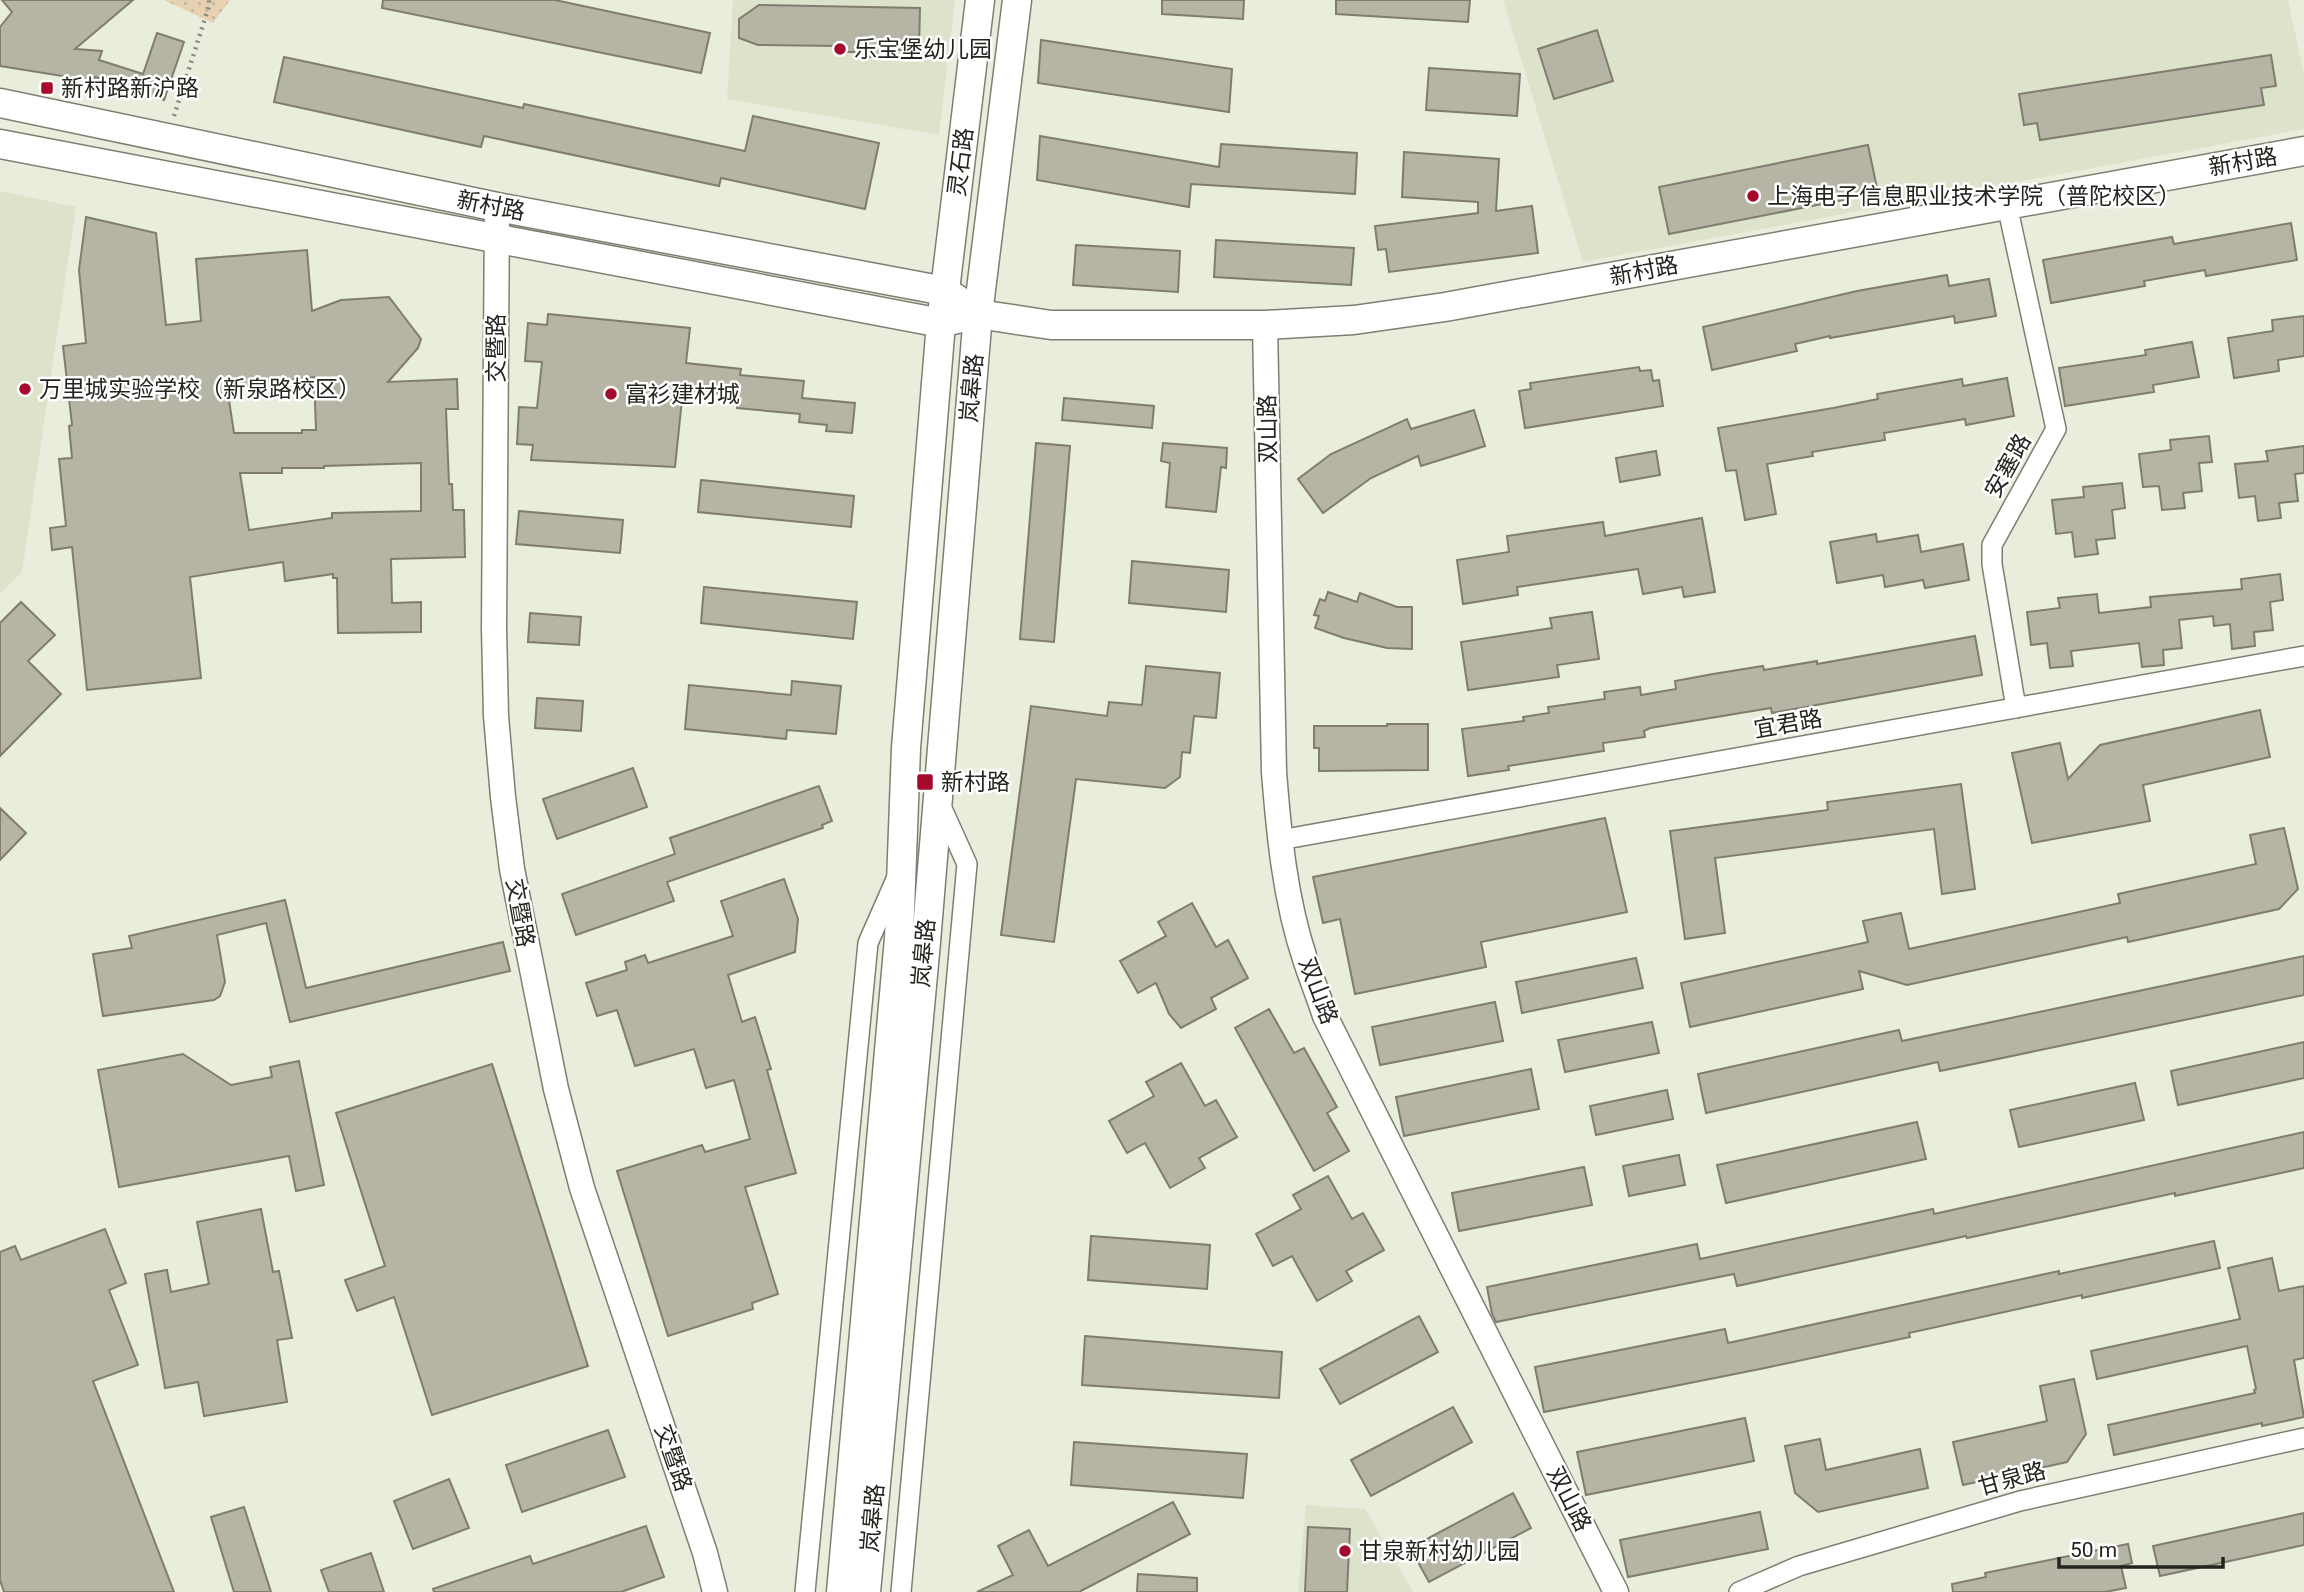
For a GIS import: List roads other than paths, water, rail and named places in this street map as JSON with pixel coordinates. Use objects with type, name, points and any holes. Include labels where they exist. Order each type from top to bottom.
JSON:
[{"type":"main road","name":"灵石路","points":[[941,323],[980,0]]},
{"type":"main road","name":"灵石路","points":[[978,314],[1017,0]]},
{"type":"main road","name":"新村路","points":[[0,103],[497,207],[945,291],[978,314]]},
{"type":"main road","name":"新村路","points":[[0,144],[941,323],[978,314],[1051,325],[1265,325],[1354,320],[1445,307],[2304,151]]},
{"type":"main road","name":"岚皋路","points":[[841,1592],[868,1431],[937,800],[978,314]]},
{"type":"main road","name":"岚皋路","points":[[866,1592],[868,1431],[899,938],[906,748],[941,323]]},
{"type":"street","name":"安塞路","points":[[2007,205],[2056,429],[1992,545],[1992,564],[2016,708]]},
{"type":"street","name":"交暨路","points":[[497,207],[496,703],[512,869],[556,1089],[582,1188],[705,1553],[715,1592]]},
{"type":"street","name":"双山路","points":[[1265,325],[1274,772],[1280,840],[1304,958],[1325,1016],[1616,1592]]},
{"type":"street","name":"宜君路","points":[[1280,840],[2304,656]]},
{"type":"street","points":[[901,1592],[967,863],[937,800]]},
{"type":"street","points":[[805,1592],[868,943],[901,866]]},
{"type":"street","name":"甘泉路","points":[[1739,1592],[1799,1566],[2020,1501],[2304,1438]]},
{"type":"place","name":"乐宝堡幼儿园","points":[[840,49]]},
{"type":"place","name":"新村路新沪路","points":[[47,88]]},
{"type":"place","name":"上海电子信息职业技术学院（普陀校区）","points":[[1753,196]]},
{"type":"place","name":"万里城实验学校（新泉路校区）","points":[[25,389]]},
{"type":"place","name":"富衫建材城","points":[[611,394]]},
{"type":"place","name":"新村路","points":[[925,782]]},
{"type":"place","name":"甘泉新村幼儿园","points":[[1345,1551]]}]
